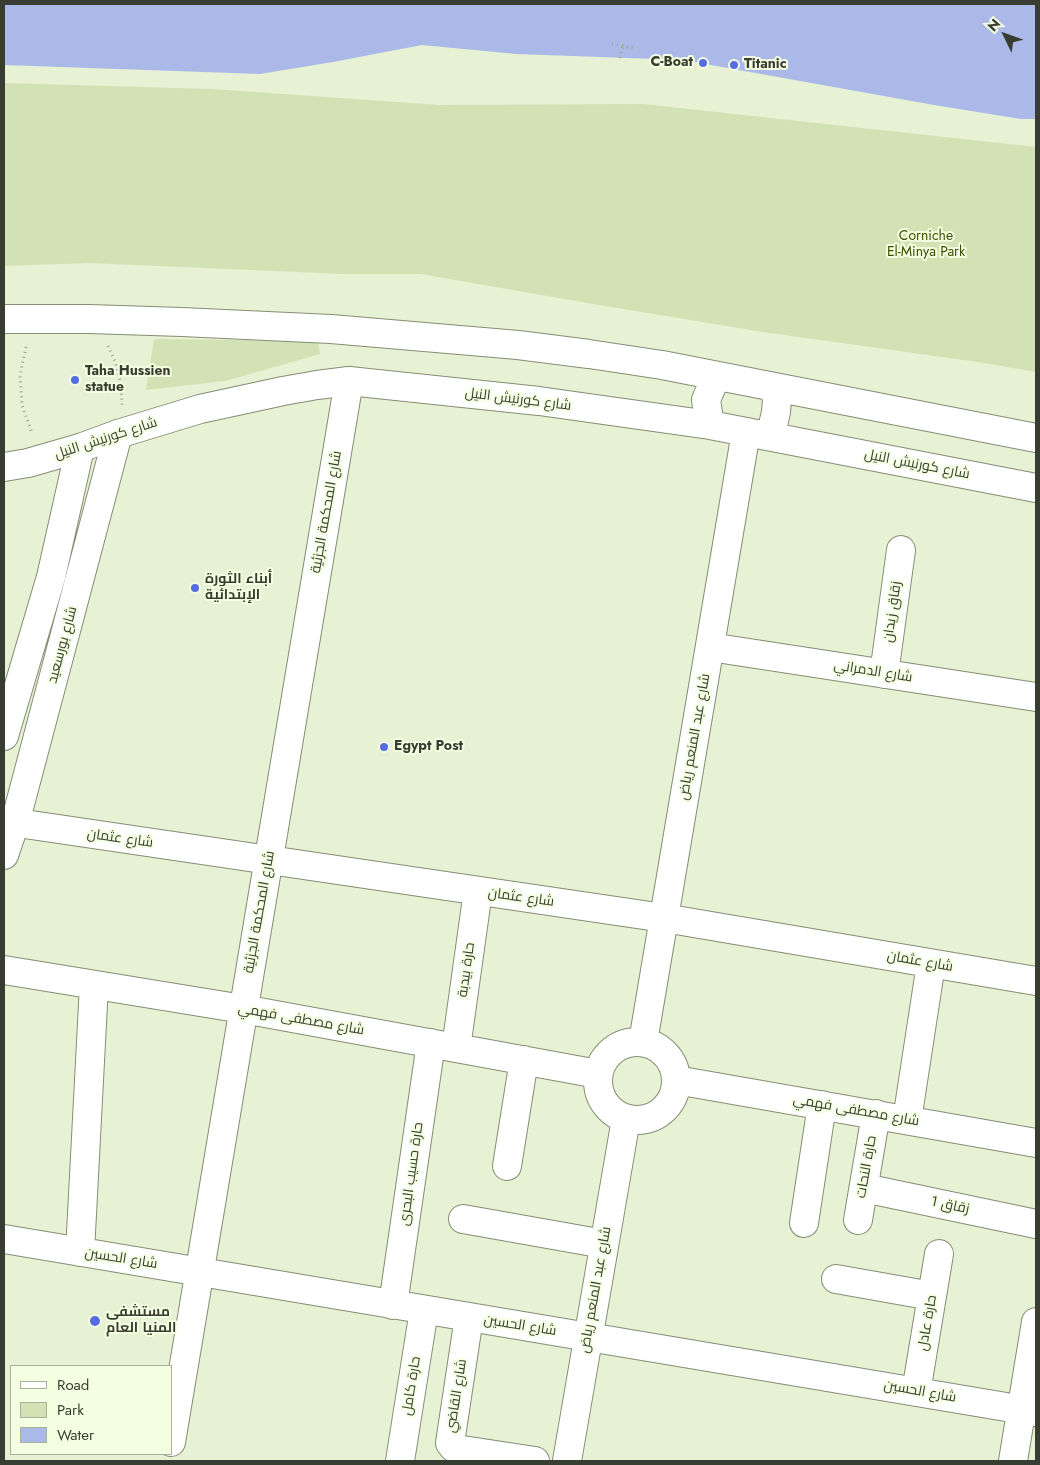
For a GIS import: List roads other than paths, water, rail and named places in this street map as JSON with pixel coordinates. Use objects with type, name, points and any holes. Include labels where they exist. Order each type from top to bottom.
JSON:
[{"type":"street","points":[[4,320],[89,319],[331,329],[518,345],[653,363],[1036,438]]},
{"type":"street","points":[[710,425],[706,400],[718,376]]},
{"type":"street","name":"شارع كورنيش النيل","points":[[4,467],[47,458],[200,409],[292,390],[350,381],[539,401],[710,425],[1036,488]]},
{"type":"street","name":"شارع المحكمة الجزئية","points":[[172,1436],[350,381]]},
{"type":"street","points":[[757,434],[773,425],[776,412],[774,386]]},
{"type":"street","name":"شارع بورسعيد","points":[[4,855],[10,822],[118,434]]},
{"type":"street","name":"شارع عبد المنعم رياض","points":[[643,1042],[710,647],[757,434]]},
{"type":"street","points":[[4,736],[51,577],[80,448]]},
{"type":"street","name":"زقاق زيدان","points":[[884,674],[901,550]]},
{"type":"street","name":"شارع الدمراني","points":[[710,647],[1036,697]]},
{"type":"street","name":"شارع عثمان","points":[[10,822],[664,918],[1036,982]]},
{"type":"street","name":"حارة بيدبة","points":[[444,1046],[478,891]]},
{"type":"street","points":[[906,1120],[931,964]]},
{"type":"street","name":"شارع مصطفى فهمي","points":[[4,970],[244,1009],[598,1074]]},
{"type":"street","points":[[80,1252],[94,985]]},
{"type":"street","points":[[627,1042],[643,1042],[656,1046],[666,1054],[674,1066],[676,1080],[672,1098],[661,1112],[644,1120],[626,1119],[613,1112],[603,1102],[598,1088],[598,1074],[603,1060],[614,1049],[627,1042]]},
{"type":"street","name":"حارة حسيب البحرى","points":[[393,1304],[444,1046]]},
{"type":"street","points":[[507,1166],[524,1060]]},
{"type":"street","name":"شارع مصطفى فهمي","points":[[676,1080],[1036,1143]]},
{"type":"street","points":[[804,1223],[822,1105]]},
{"type":"street","name":"حارة النحات","points":[[858,1220],[876,1114]]},
{"type":"street","name":"شارع عبد المنعم رياض","points":[[567,1461],[626,1119]]},
{"type":"street","name":"زقاق 1","points":[[864,1188],[1036,1224]]},
{"type":"street","points":[[463,1219],[604,1244]]},
{"type":"street","name":"شارع الحسين","points":[[4,1239],[1029,1411]]},
{"type":"street","name":"حارة عادل","points":[[916,1392],[940,1254]]},
{"type":"street","points":[[836,1279],[932,1296]]},
{"type":"street","name":"حارة كامل","points":[[400,1461],[424,1310]]},
{"type":"street","name":"شارع القاضي","points":[[469,1317],[450,1441],[453,1447],[478,1457],[535,1461]]},
{"type":"street","points":[[1013,1461],[1029,1411],[1036,1322]]},
{"type":"water","points":[[4,4],[1036,4],[1036,119],[1021,119],[934,105],[683,60],[516,54],[422,45],[260,74],[4,65]]},
{"type":"place","name":"C-Boat","points":[[703,63]]},
{"type":"place","name":"Titanic","points":[[734,65]]},
{"type":"place","name":"Taha Hussien statue","points":[[75,380]]},
{"type":"place","name":"أبناء الثورة الإبتدائية","points":[[195,588]]},
{"type":"place","name":"Egypt Post","points":[[384,747]]},
{"type":"place","name":"مستشفى المنيا العام","points":[[95,1321]]},
{"type":"park label","name":"Corniche El-Minya Park","points":[[926,246]]}]
